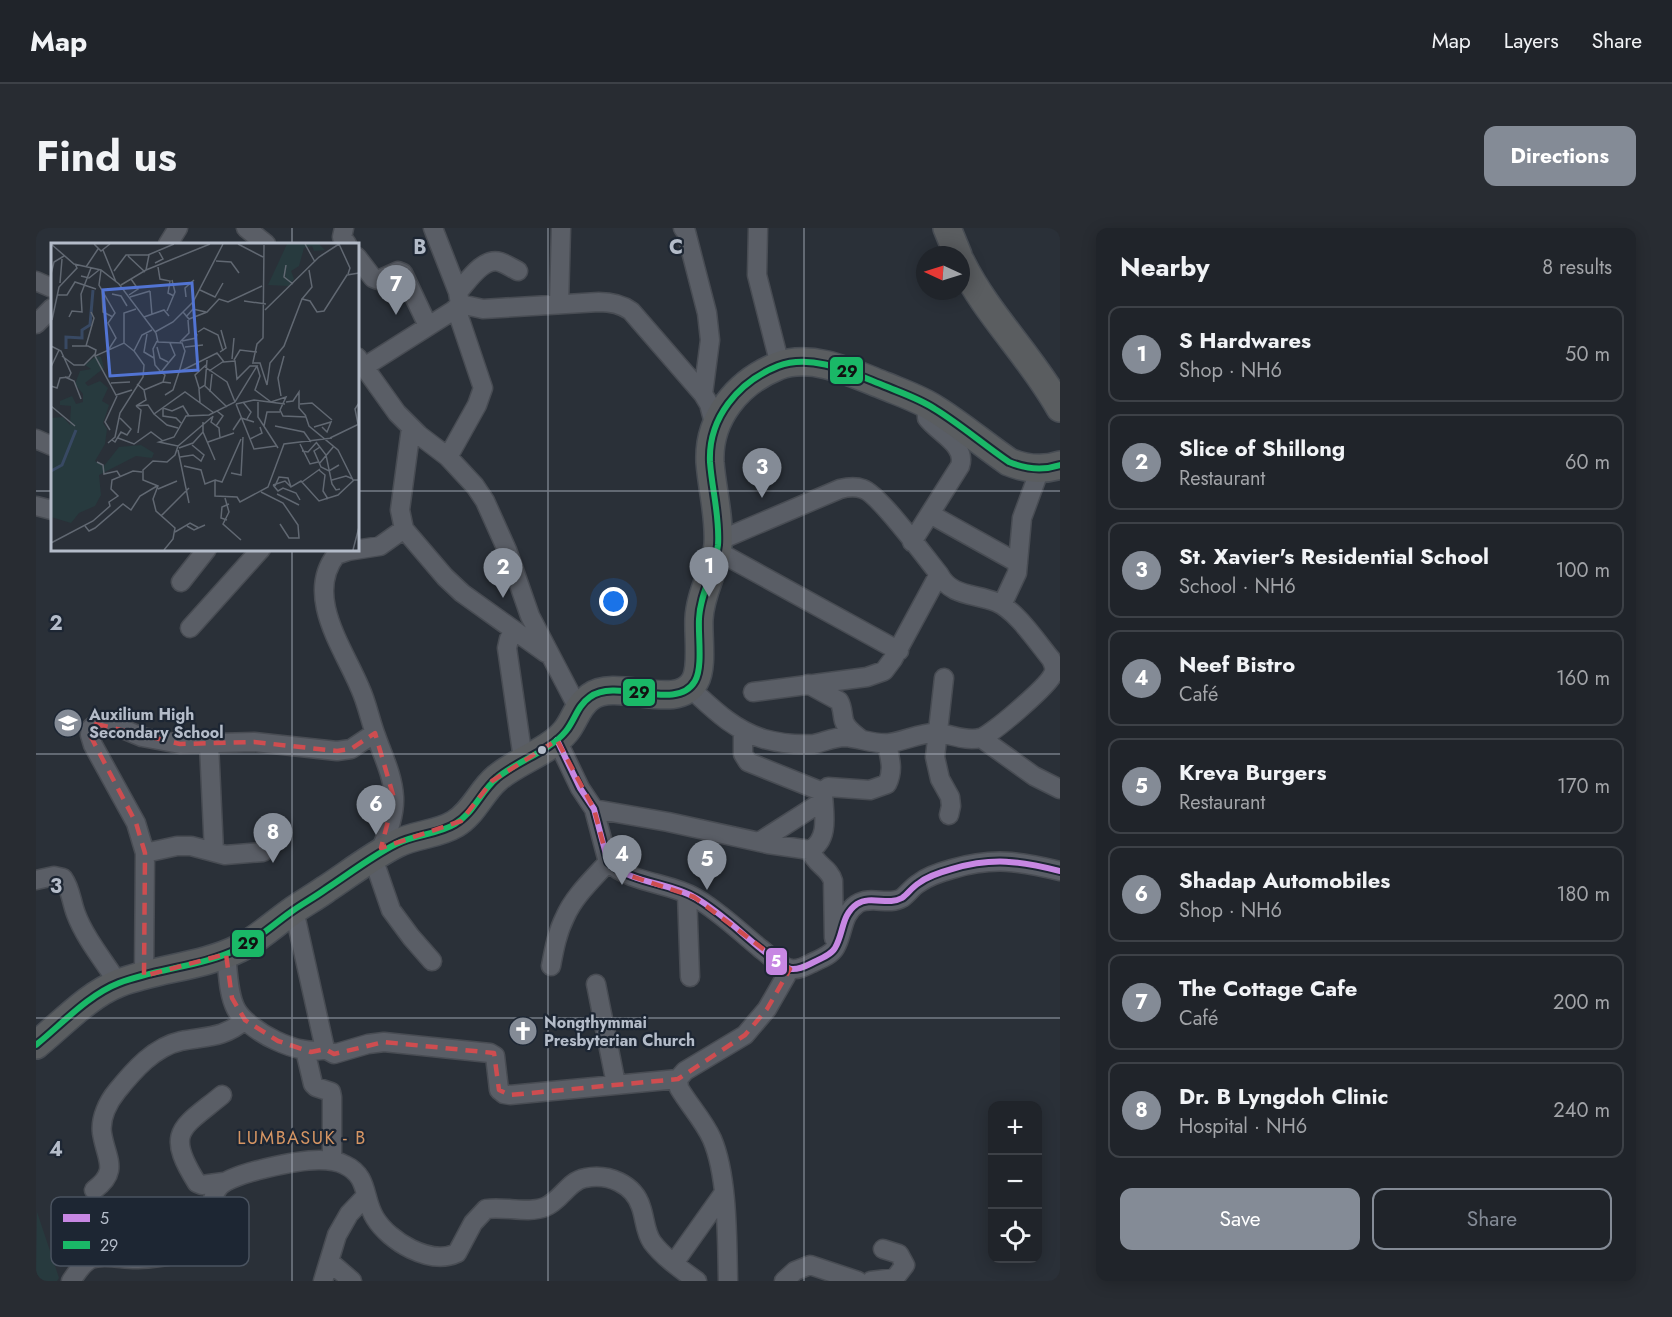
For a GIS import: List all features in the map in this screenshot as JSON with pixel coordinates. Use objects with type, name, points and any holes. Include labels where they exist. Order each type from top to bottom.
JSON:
[{"type":"highway","points":[[947,228],[954,246]]},
{"type":"highway","points":[[970,278],[981,298],[1057,395]]},
{"type":"highway","points":[[36,1045],[99,993],[118,983],[226,954],[255,939],[294,910],[397,843],[445,830],[460,821],[472,810],[492,781],[523,759],[557,740],[566,731],[578,708],[597,693],[610,689],[660,695],[672,694],[689,687],[694,682],[697,671],[700,606],[718,546],[718,516],[710,458],[715,427],[735,394],[758,377],[780,365],[801,362],[828,365],[926,404],[1020,467],[1050,467]]},
{"type":"street","points":[[169,243],[178,228]]},
{"type":"street","points":[[246,228],[265,243]]},
{"type":"street","points":[[344,228],[342,237],[346,243]]},
{"type":"street","points":[[433,228],[458,301],[483,388],[477,405],[448,457]]},
{"type":"street","points":[[560,304],[561,228]]},
{"type":"street","points":[[683,228],[686,232],[707,313],[710,340],[703,394]]},
{"type":"street","points":[[758,228],[757,275],[780,365]]},
{"type":"street","points":[[358,258],[373,278],[378,280],[398,271],[403,273],[428,326]]},
{"type":"street","points":[[518,271],[498,261],[490,262],[481,268],[458,301],[428,326],[360,362],[411,428],[448,457],[485,501],[507,549],[530,616],[578,708]]},
{"type":"street","points":[[36,281],[51,288]]},
{"type":"street","points":[[458,301],[483,309],[599,302],[613,302],[623,306],[632,311],[703,394],[715,427]]},
{"type":"street","points":[[36,324],[51,310]]},
{"type":"street","points":[[912,542],[960,466],[962,459],[959,449],[927,418],[926,404]]},
{"type":"street","points":[[411,428],[400,510],[404,529],[445,577],[462,593],[549,655]]},
{"type":"street","points":[[36,439],[51,446]]},
{"type":"street","points":[[1002,605],[1014,583],[1022,518],[1050,467]]},
{"type":"street","points":[[689,687],[723,719],[763,739],[813,744],[842,737],[887,744],[929,733],[972,739],[981,738],[1010,717],[1057,672],[1051,659],[1011,612],[1002,605],[951,589],[944,583],[878,500],[865,489],[851,487],[840,489],[718,546]]},
{"type":"street","points":[[36,506],[51,510]]},
{"type":"street","points":[[930,514],[1018,562]]},
{"type":"street","points":[[358,549],[380,546],[404,529]]},
{"type":"street","points":[[718,546],[898,651]]},
{"type":"street","points":[[181,582],[206,550]]},
{"type":"street","points":[[190,628],[260,550]]},
{"type":"street","points":[[354,550],[331,552],[325,586],[325,605],[328,618],[360,688],[393,781],[394,798],[391,823],[376,856],[391,910],[432,961]]},
{"type":"street","points":[[753,692],[876,675],[884,671],[898,651],[939,574]]},
{"type":"street","points":[[514,630],[507,648],[523,759]]},
{"type":"street","points":[[944,678],[934,757],[940,779],[950,796],[949,815]]},
{"type":"street","points":[[808,684],[839,701],[842,705],[843,720],[846,726],[862,740]]},
{"type":"street","points":[[144,976],[145,853],[136,823],[93,745],[90,735],[91,728],[96,724],[104,723],[142,737],[180,744],[254,742],[344,751],[375,733]]},
{"type":"street","points":[[743,731],[743,754],[748,762],[823,796]]},
{"type":"street","points":[[981,738],[1034,776],[1060,789]]},
{"type":"street","points":[[557,740],[580,788],[594,809],[608,862],[625,874],[687,894],[710,907],[773,959],[790,969],[800,969],[828,955],[834,949],[849,911],[855,906],[863,901],[893,901],[901,898],[919,882],[942,871],[977,862],[995,861],[1011,861],[1060,871]]},
{"type":"street","points":[[209,744],[214,852]]},
{"type":"street","points":[[759,842],[823,796],[828,787],[870,790],[887,784],[892,766],[887,744]]},
{"type":"street","points":[[594,809],[810,850],[819,843],[823,831],[825,820],[823,796]]},
{"type":"street","points":[[145,853],[177,846],[191,846],[235,855],[263,852]]},
{"type":"street","points":[[810,850],[815,861],[831,874],[833,881],[834,949]]},
{"type":"street","points":[[551,966],[565,916],[573,903],[608,862]]},
{"type":"street","points":[[36,880],[54,876],[63,878],[69,885],[76,914],[118,983]]},
{"type":"street","points":[[687,894],[690,977]]},
{"type":"street","points":[[294,910],[324,1049]]},
{"type":"street","points":[[226,954],[235,1007],[245,1020],[266,1036],[305,1050],[316,1052],[324,1049],[334,1054],[384,1042],[490,1053],[495,1056],[499,1090],[504,1094],[678,1079],[686,1071],[745,1035],[767,1009],[790,969]]},
{"type":"street","points":[[596,984],[616,1084]]},
{"type":"street","points":[[94,1190],[109,1175],[110,1168],[102,1132],[107,1106],[129,1077],[148,1058],[170,1045],[230,1032],[245,1020]]},
{"type":"street","points":[[305,1050],[313,1084],[328,1090],[332,1097],[332,1161]]},
{"type":"street","points":[[678,1079],[679,1088],[710,1136],[717,1153],[723,1194],[728,1281]]},
{"type":"street","points":[[222,1095],[185,1125],[179,1138],[180,1146],[198,1183],[202,1185],[224,1182],[237,1176],[290,1163],[332,1161],[345,1165],[363,1180],[374,1217],[392,1238],[424,1254],[447,1256],[457,1253],[473,1224],[486,1209],[506,1207],[540,1209],[556,1200],[578,1180],[599,1176],[624,1184],[634,1194],[641,1205],[651,1241],[697,1281]]},
{"type":"street","points":[[214,1197],[224,1182]]},
{"type":"street","points":[[674,1263],[723,1194]]},
{"type":"street","points":[[323,1281],[337,1235],[344,1222],[366,1196]]},
{"type":"street","points":[[871,1281],[895,1278],[905,1265],[898,1254],[883,1250]]},
{"type":"street","points":[[330,1262],[352,1281]]},
{"type":"street","points":[[784,1281],[795,1271],[810,1265],[858,1281]]},
{"type":"street","points":[[71,1281],[82,1266]]},
{"type":"highlighted area","points":[[96,724],[180,744],[254,742],[337,751],[351,749],[375,733],[394,798],[381,848],[461,821],[492,781],[557,740],[594,809],[608,862],[625,874],[694,897],[790,969],[767,1009],[745,1035],[678,1079],[510,1095],[499,1090],[494,1053],[384,1042],[334,1054],[325,1049],[311,1052],[278,1041],[245,1020],[232,998],[226,954],[144,976],[145,853],[136,823],[90,735]]},
{"type":"green space","points":[[37,1212],[51,1254],[51,1266],[55,1266],[59,1278],[57,1281],[36,1281]]},
{"type":"transit line","name":"29","points":[[36,1045],[86,1002],[108,988],[134,978],[211,959],[240,948],[387,849],[403,841],[455,824],[467,814],[497,778],[559,738],[590,697],[602,692],[615,691],[661,695],[686,690],[695,681],[697,675],[700,660],[700,609],[718,545],[718,524],[710,462],[714,431],[720,417],[738,392],[764,373],[791,363],[819,363],[832,366],[923,402],[1009,462],[1034,468],[1060,465]]},
{"type":"transit line","name":"5","points":[[557,740],[580,788],[594,809],[608,862],[628,875],[696,898],[722,916],[783,966],[791,969],[797,969],[825,957],[833,950],[848,913],[857,904],[868,900],[897,900],[930,876],[967,865],[993,862],[1019,863],[1060,871]]},
{"type":"place","name":"The Cottage Cafe","points":[[396,315]]},
{"type":"place","name":"St. Xavier's Residential School","points":[[762,498]]},
{"type":"place","name":"S Hardwares","points":[[709,597]]},
{"type":"place","name":"Slice of Shillong","points":[[503,598]]},
{"type":"place","name":"Auxilium High Secondary School","points":[[68,723]]},
{"type":"place","name":"Shadap Automobiles","points":[[376,835]]},
{"type":"place","name":"Dr. B Lyngdoh Clinic","points":[[273,863]]},
{"type":"place","name":"Neef Bistro","points":[[622,885]]},
{"type":"place","name":"Kreva Burgers","points":[[707,890]]},
{"type":"place","name":"Nongthymmai Presbyterian Church","points":[[523,1031]]},
{"type":"district","name":"LUMBASUK - B","points":[[302,1138]]}]
